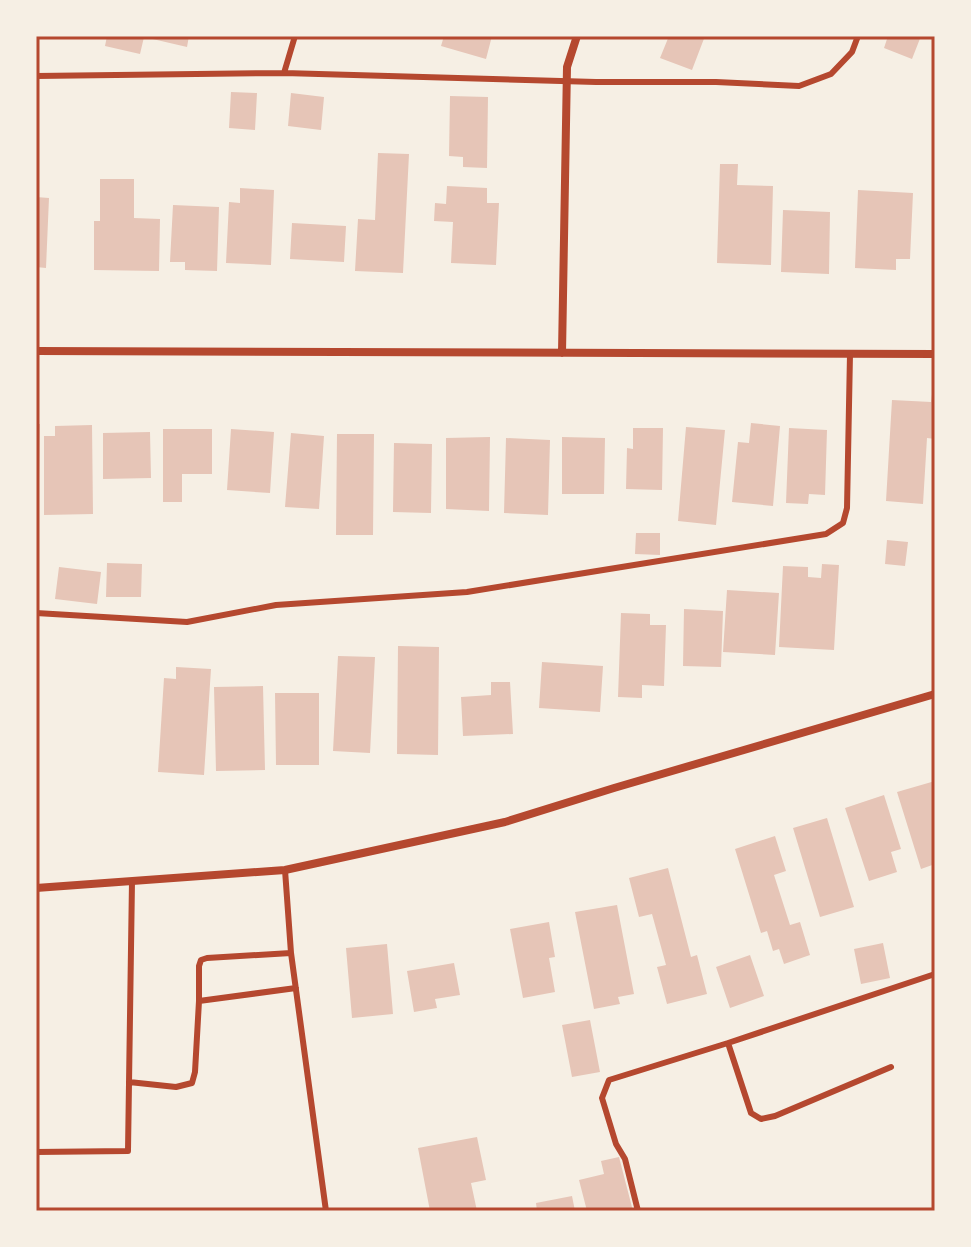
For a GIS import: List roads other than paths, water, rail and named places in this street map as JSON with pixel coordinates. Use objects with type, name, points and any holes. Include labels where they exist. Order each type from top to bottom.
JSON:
[{"type":"street","points":[[562,353],[566,80],[577,36]]},
{"type":"street","points":[[36,351],[935,354]]},
{"type":"street","points":[[36,888],[285,870],[505,822],[935,694]]},
{"type":"lane","points":[[284,73],[295,36]]},
{"type":"lane","points":[[36,76],[284,73],[799,86],[831,74],[852,52],[858,36]]},
{"type":"lane","points":[[36,613],[187,622],[276,605],[467,592],[826,534],[843,523],[847,508],[850,354]]},
{"type":"lane","points":[[285,870],[291,953],[326,1211]]},
{"type":"lane","points":[[36,1152],[128,1151],[132,881]]},
{"type":"lane","points":[[129,1082],[176,1087],[192,1083],[201,960],[291,953]]},
{"type":"lane","points":[[638,1211],[625,1159],[616,1144],[602,1098],[609,1080],[935,974]]},
{"type":"lane","points":[[199,1001],[296,988]]},
{"type":"lane","points":[[728,1043],[751,1113],[761,1119],[775,1116],[891,1067]]}]
